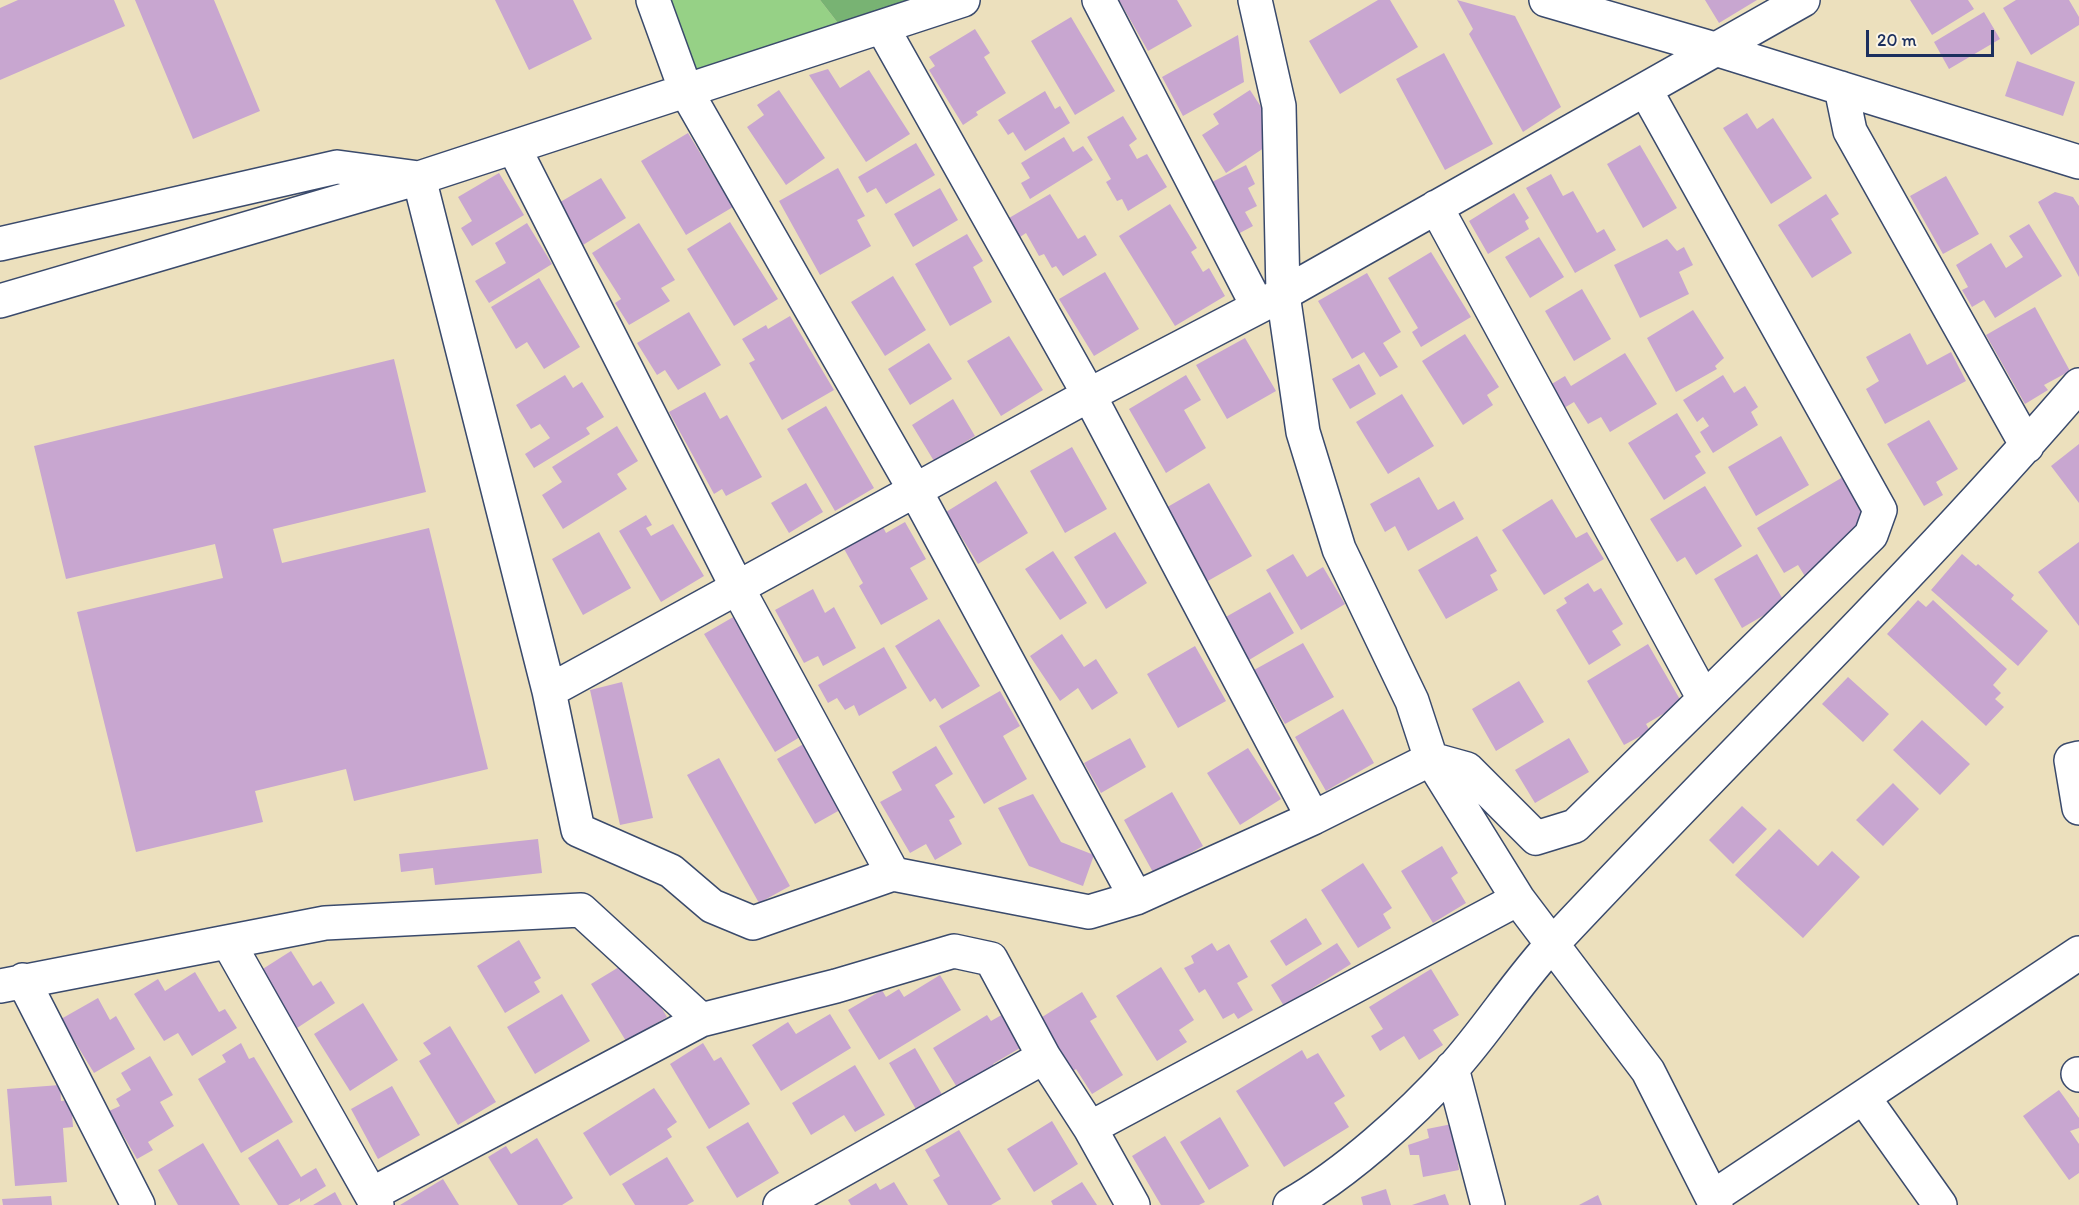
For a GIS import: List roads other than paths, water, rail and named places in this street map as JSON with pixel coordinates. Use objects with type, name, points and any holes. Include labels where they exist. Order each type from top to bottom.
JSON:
[{"type":"street","points":[[653,0],[686,91],[916,492],[1136,898]]},
{"type":"street","points":[[0,302],[419,178],[963,0]]},
{"type":"street","points":[[1099,0],[1270,301],[1303,432],[1339,549],[1412,702],[1431,759],[1518,899],[1554,943],[1648,1071],[1714,1201],[2079,953]]},
{"type":"street","points":[[1255,0],[1279,106],[1270,301]]},
{"type":"street","points":[[1546,0],[1715,49],[2079,162]]},
{"type":"street","points":[[549,691],[916,492],[1089,395],[1270,301],[1646,91],[1803,0]]},
{"type":"street","points":[[882,27],[1089,395],[1313,818]]},
{"type":"street","points":[[1841,88],[1850,132],[2027,446]]},
{"type":"street","points":[[419,178],[549,691],[578,830],[671,871],[712,906],[753,923],[893,874],[1089,912],[1136,898],[1313,818],[1431,759],[1467,769],[1536,838],[1575,826],[1703,697],[1871,535],[1880,510],[1646,91]]},
{"type":"street","points":[[514,148],[738,589],[893,874]]},
{"type":"street","points":[[0,244],[337,167],[419,178]]},
{"type":"street","points":[[1436,207],[1703,697]]},
{"type":"street","points":[[1290,1205],[1311,1193],[1404,1118],[1452,1068],[1554,943],[1923,560],[2079,385]]},
{"type":"street","points":[[2079,758],[2071,760],[2079,808]]},
{"type":"street","points":[[1090,1128],[1518,899]]},
{"type":"street","points":[[138,1205],[11,983],[325,923],[581,910],[702,1020]]},
{"type":"street","points":[[228,942],[374,1200],[702,1020],[836,986],[954,951],[991,959],[1044,1057],[1090,1128],[1133,1205]]},
{"type":"street","points":[[780,1205],[1044,1057]]},
{"type":"street","points":[[1452,1068],[1488,1205]]},
{"type":"street","points":[[1864,1098],[1940,1205]]}]
